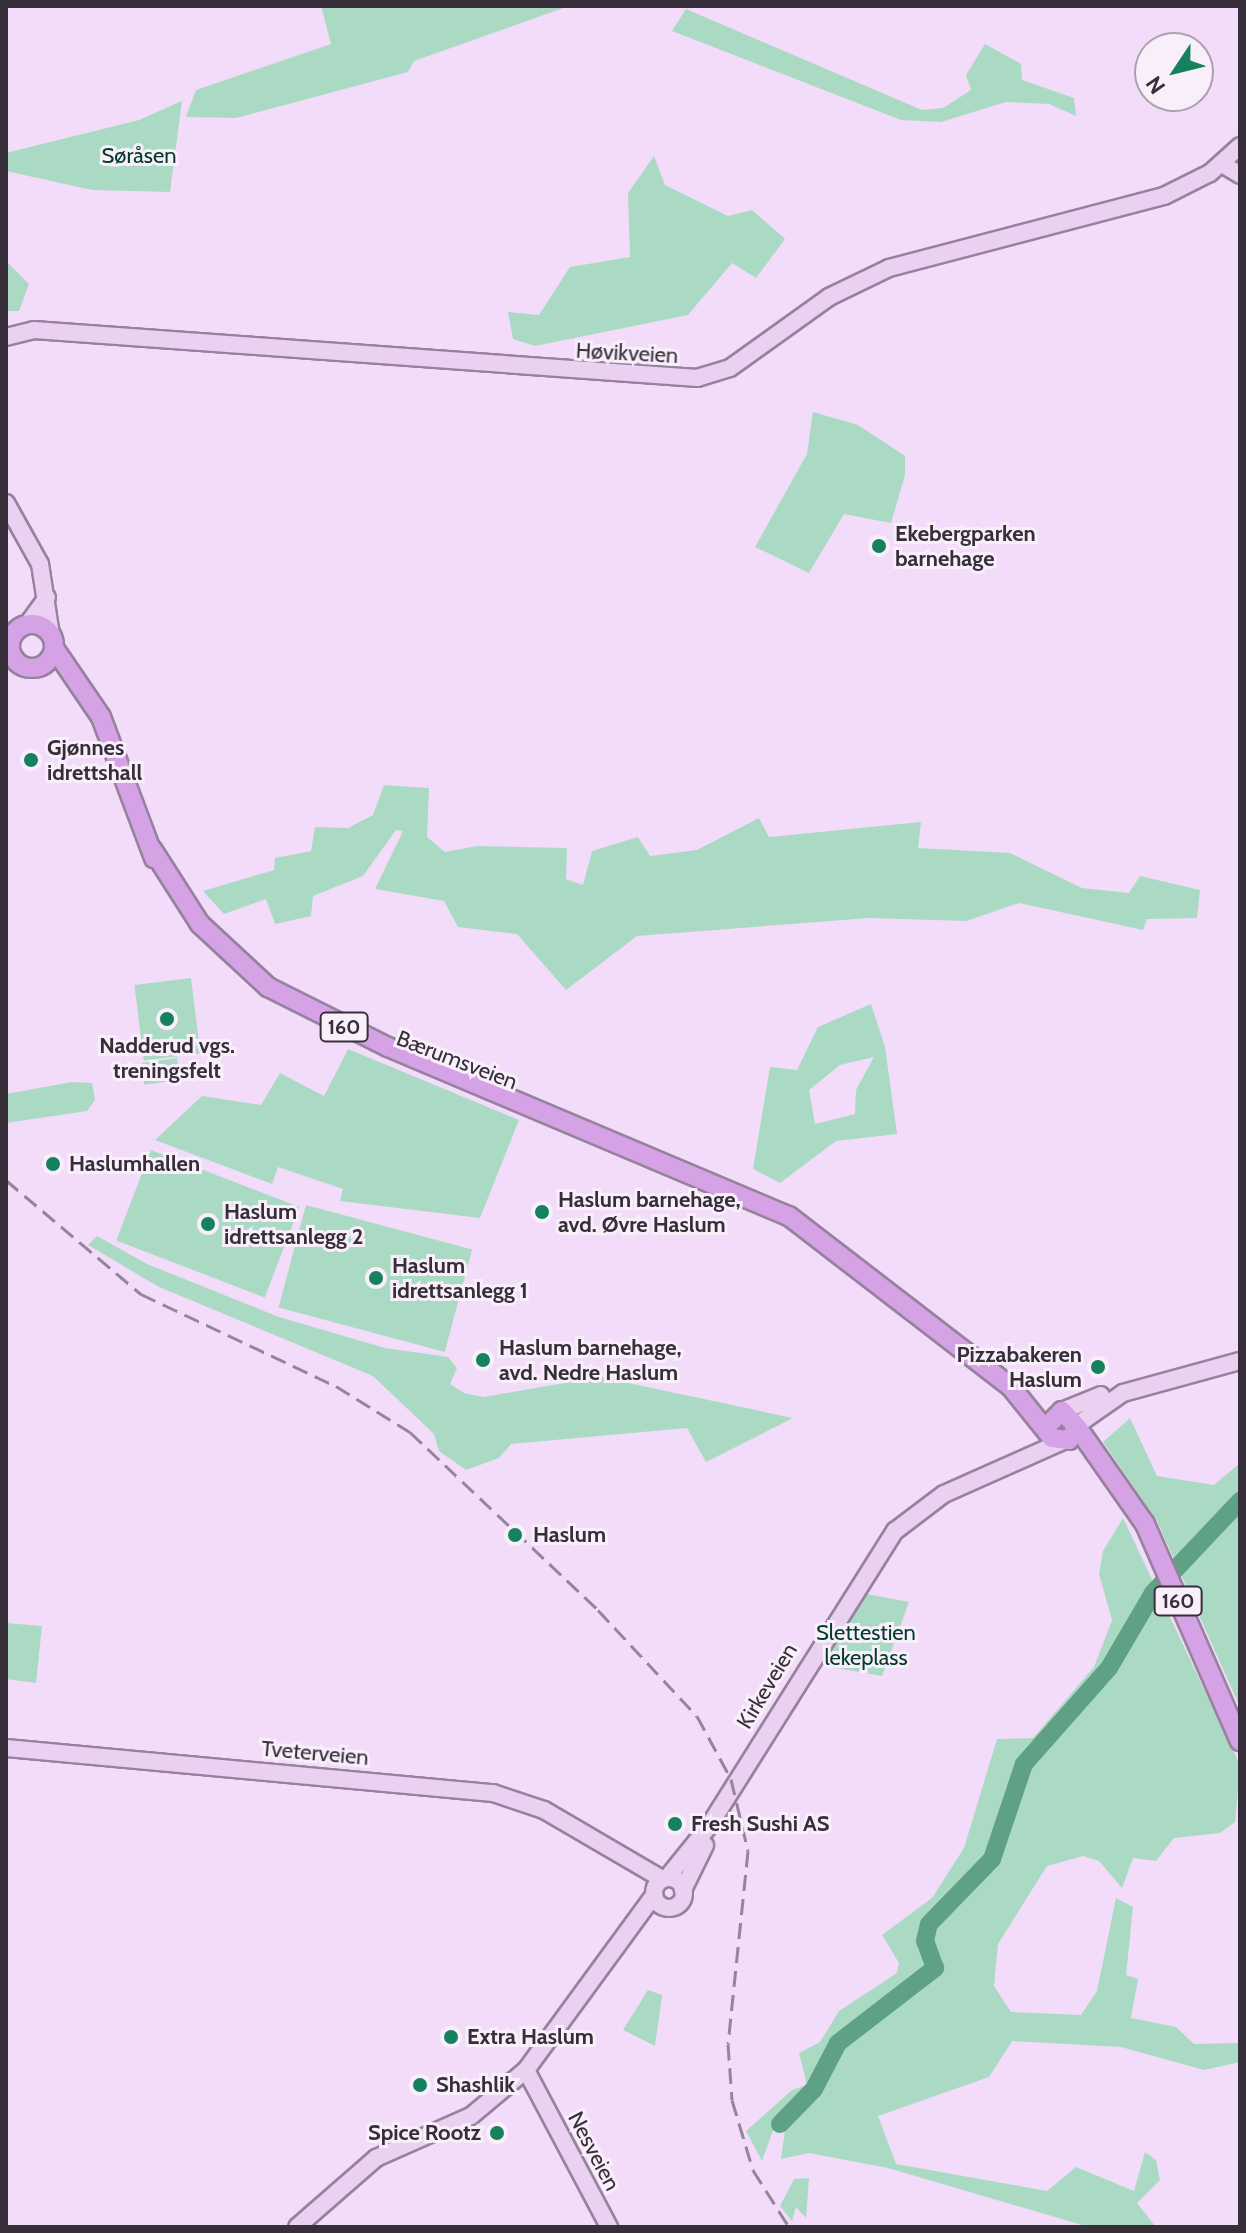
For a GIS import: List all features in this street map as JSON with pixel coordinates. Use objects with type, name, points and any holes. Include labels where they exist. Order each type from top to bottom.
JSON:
[{"type":"main road","points":[[1234,155],[1240,175]]},
{"type":"main road","name":"Høvikveien","points":[[6,337],[34,330],[697,378],[730,368],[829,297],[889,268],[1164,196],[1234,155]]},
{"type":"main road","points":[[6,503],[40,564],[52,642]]},
{"type":"main road","points":[[17,663],[14,634],[27,625],[47,597]]},
{"type":"main road","points":[[27,625],[52,642]]},
{"type":"main road","points":[[17,663],[52,642]]},
{"type":"main road","name":"Bærumsveien","points":[[52,642],[101,717],[163,882],[192,927],[272,999],[407,1068],[591,1132],[789,1216],[1011,1387],[1103,1468]]},
{"type":"main road","points":[[17,663],[75,680]]},
{"type":"main road","name":"Kirkeveien","points":[[1077,1426],[1123,1393],[1240,1361]]},
{"type":"main road","name":"Kirkeveien","points":[[297,2227],[376,2158],[459,2118],[521,2074],[618,1948],[659,1886],[709,1826],[887,1539],[928,1504],[1017,1459],[1057,1427],[1128,1382],[1183,1375]]},
{"type":"main road","points":[[1057,1427],[1077,1426]]},
{"type":"main road","name":"Bærumsveien","points":[[1077,1426],[1103,1468],[1145,1524],[1240,1741]]},
{"type":"main road","name":"Tveterveien","points":[[6,1748],[477,1789],[544,1810],[659,1886]]},
{"type":"main road","name":"Kirkeveien","points":[[618,1948],[666,1908],[681,1902],[709,1826]]},
{"type":"main road","points":[[666,1908],[659,1886],[683,1890]]},
{"type":"main road","name":"Nesveien","points":[[521,2074],[538,2096],[609,2227]]},
{"type":"green space","points":[[321,6],[569,6],[414,61],[408,72],[236,118],[186,117],[196,90],[331,44]]},
{"type":"green space","points":[[686,9],[922,110],[943,108],[971,90],[966,75],[985,44],[1021,64],[1022,80],[1074,98],[1076,116],[1049,104],[1006,102],[941,122],[901,120],[672,31]]},
{"type":"green space","name":"Søråsen","points":[[182,101],[170,192],[92,190],[6,171],[6,153],[139,120]]},
{"type":"green space","points":[[654,156],[665,185],[728,216],[752,210],[785,239],[756,278],[732,263],[688,315],[535,346],[513,339],[508,312],[539,315],[570,267],[630,257],[628,193]]},
{"type":"green space","points":[[6,261],[29,284],[19,311],[6,311]]},
{"type":"green space","points":[[813,412],[858,425],[905,456],[905,475],[891,523],[844,514],[809,573],[755,547],[807,454]]},
{"type":"green space","points":[[384,785],[429,788],[427,837],[445,852],[477,846],[567,848],[566,879],[583,885],[592,851],[638,837],[650,856],[697,850],[759,818],[769,837],[921,822],[918,848],[1010,853],[1082,888],[1129,893],[1140,876],[1200,890],[1197,918],[1147,919],[1143,930],[1019,903],[966,921],[869,918],[637,936],[566,990],[517,934],[458,927],[444,901],[375,889],[403,831],[396,830],[363,876],[313,896],[311,916],[275,924],[266,899],[224,914],[203,891],[274,870],[275,858],[311,851],[315,827],[348,828],[373,815]]},
{"type":"green space","name":"Nadderud vgs. treningsfelt","points":[[191,978],[200,1053],[144,1060],[134,985]]},
{"type":"green space","points":[[871,1004],[885,1047],[897,1134],[836,1141],[780,1183],[753,1169],[770,1067],[797,1070],[818,1027]],"holes":[[[874,1057],[856,1090],[855,1114],[815,1124],[809,1090],[840,1065]]]},
{"type":"green space","points":[[348,1049],[519,1120],[480,1218],[340,1201],[343,1189],[278,1167],[272,1184],[155,1140],[202,1096],[261,1105],[280,1073],[324,1096]]},
{"type":"green space","points":[[177,1058],[180,1080],[144,1085],[141,1063]]},
{"type":"green space","points":[[72,1082],[92,1083],[95,1100],[87,1111],[6,1123],[6,1094]]},
{"type":"green space","name":"Haslum idrettsanlegg 2","points":[[151,1150],[299,1207],[265,1298],[116,1241]]},
{"type":"green space","name":"Haslum idrettsanlegg 1","points":[[306,1205],[472,1250],[445,1352],[279,1307]]},
{"type":"green space","points":[[97,1236],[147,1264],[279,1317],[385,1348],[448,1357],[457,1368],[450,1384],[464,1393],[483,1397],[600,1377],[793,1418],[706,1462],[687,1428],[511,1444],[499,1458],[466,1470],[439,1451],[434,1434],[373,1376],[159,1287],[88,1245]]},
{"type":"green space","points":[[1130,1418],[1157,1476],[1214,1485],[1240,1463],[1240,1707],[1157,1521],[1103,1442]]},
{"type":"green space","points":[[1123,1518],[1240,1765],[1235,1822],[1220,1833],[1174,1838],[1156,1861],[1133,1858],[1122,1888],[1099,1861],[1083,1856],[1047,1866],[998,1944],[994,1986],[1011,2012],[1081,2015],[1097,1991],[1116,1898],[1133,1907],[1126,1975],[1138,1979],[1131,2018],[1176,2027],[1194,2044],[1240,2043],[1240,2062],[1204,2070],[1121,2047],[1012,2041],[989,2077],[878,2116],[896,2164],[1047,2191],[1076,2167],[1134,2191],[1145,2152],[1156,2160],[1160,2180],[1137,2203],[1156,2227],[1089,2227],[888,2168],[809,2153],[781,2159],[785,2130],[776,2122],[762,2161],[746,2131],[792,2090],[807,2085],[799,2053],[820,2042],[839,2011],[897,1973],[899,1963],[882,1935],[932,1898],[964,1848],[997,1739],[1033,1738],[1094,1667],[1112,1620],[1099,1574],[1103,1551]]},
{"type":"green space","name":"Slettestien lekeplass","points":[[867,1594],[909,1602],[882,1676],[820,1665]]},
{"type":"green space","points":[[6,1623],[42,1626],[36,1683],[6,1679]]},
{"type":"green space","points":[[648,1990],[662,1995],[655,2046],[623,2030]]},
{"type":"green space","points":[[809,2178],[806,2218],[796,2207],[792,2221],[780,2206],[794,2179]]},
{"type":"waterway","points":[[780,2124],[814,2089],[838,2043],[935,1968],[925,1941],[929,1924],[992,1859],[1024,1764],[1109,1668],[1153,1593],[1240,1501]]},
{"type":"railway","points":[[6,1180],[141,1294],[336,1386],[410,1432],[598,1610],[697,1716],[731,1779],[748,1851],[728,2044],[732,2100],[753,2170],[789,2227]]},
{"type":"place","name":"Ekebergparken barnehage","points":[[879,546]]},
{"type":"place","name":"Gjønnes idrettshall","points":[[31,760]]},
{"type":"place","name":"Nadderud vgs. treningsfelt","points":[[167,1019]]},
{"type":"place","name":"Haslumhallen","points":[[53,1164]]},
{"type":"place","name":"Haslum barnehage, avd. Øvre Haslum","points":[[542,1212]]},
{"type":"place","name":"Haslum idrettsanlegg 2","points":[[208,1224]]},
{"type":"place","name":"Haslum idrettsanlegg 1","points":[[376,1278]]},
{"type":"place","name":"Haslum barnehage, avd. Nedre Haslum","points":[[483,1360]]},
{"type":"place","name":"Pizzabakeren Haslum","points":[[1098,1367]]},
{"type":"place","name":"Haslum","points":[[515,1535]]},
{"type":"place","name":"Fresh Sushi AS","points":[[675,1824]]},
{"type":"place","name":"Extra Haslum","points":[[451,2037]]},
{"type":"place","name":"Shashlik","points":[[420,2085]]},
{"type":"place","name":"Spice Rootz","points":[[497,2133]]}]
